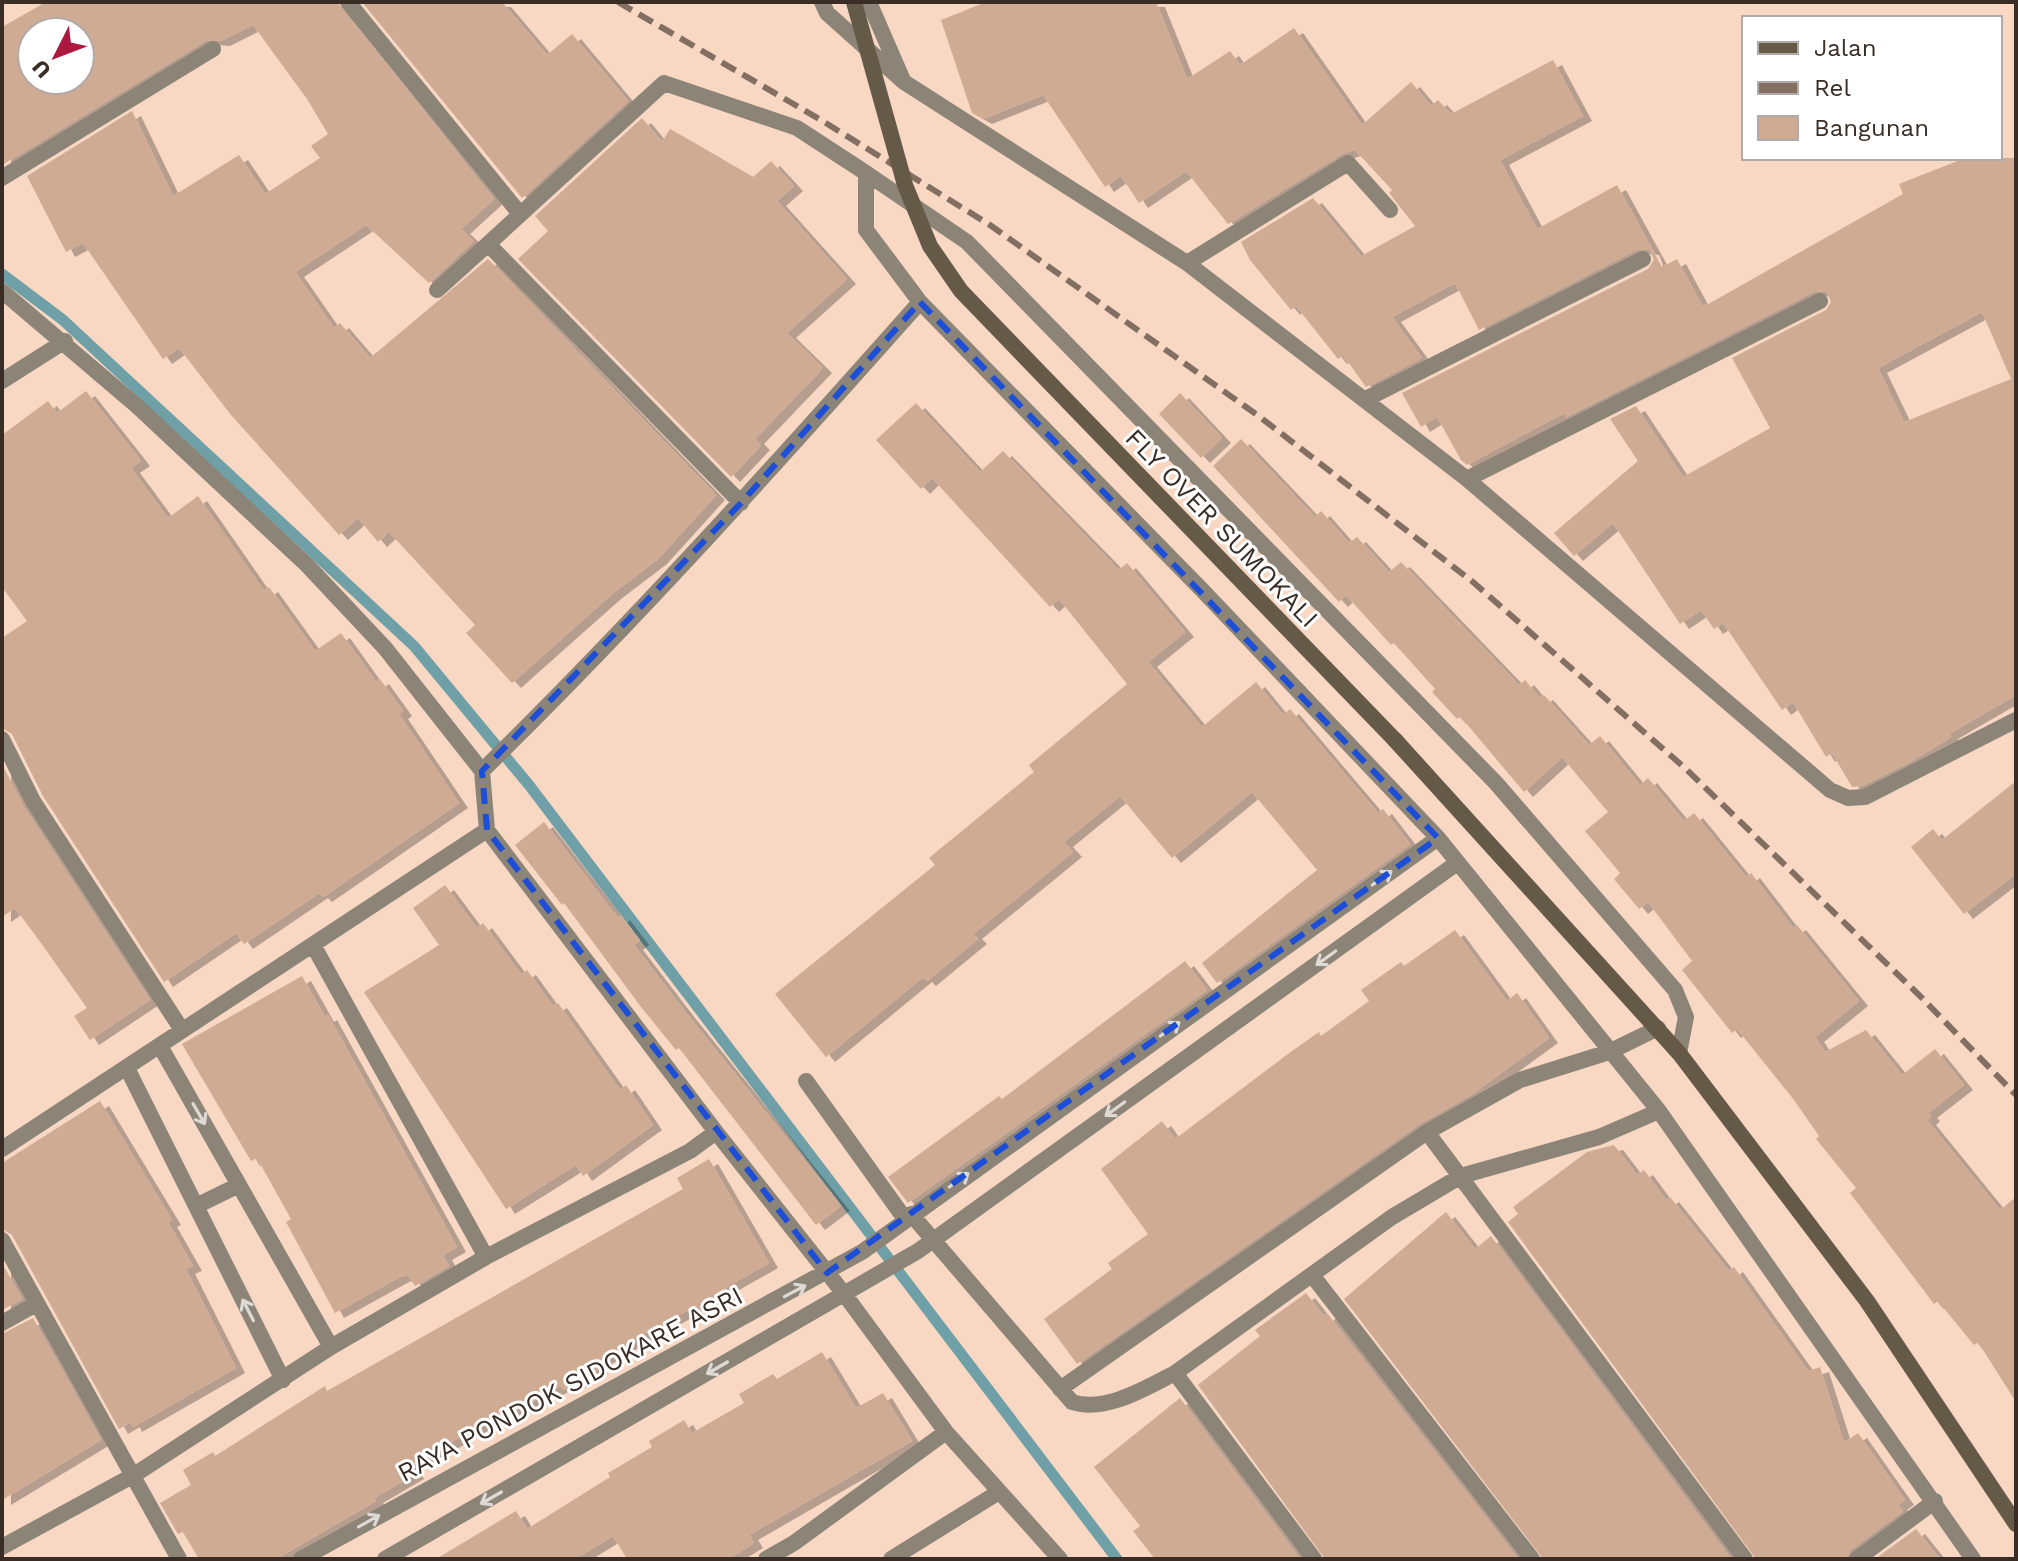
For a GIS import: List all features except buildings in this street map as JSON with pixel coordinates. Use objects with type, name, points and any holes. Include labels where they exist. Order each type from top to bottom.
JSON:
[{"type":"main road","name":"FLY OVER SUMOKALI","points":[[854,2],[905,185],[930,246],[961,291],[1395,740],[1636,1002],[1679,1053],[1867,1301],[2016,1524]]},
{"type":"street","points":[[348,2],[520,214]]},
{"type":"street","points":[[822,2],[827,13],[904,82],[1187,263],[1467,479],[1839,795],[1865,797],[2016,720]]},
{"type":"street","points":[[869,2],[904,82]]},
{"type":"street","points":[[2,178],[213,49]]},
{"type":"street","points":[[437,290],[664,83],[797,128],[967,242],[1496,783],[1675,990],[1686,1017],[1679,1053]]},
{"type":"street","points":[[1187,263],[1348,163],[1390,210]]},
{"type":"street","points":[[866,173],[866,230],[920,302],[1204,592],[1438,838],[1659,1111],[1973,1559]]},
{"type":"street","points":[[488,244],[741,503]]},
{"type":"street","points":[[1364,400],[1643,259]]},
{"type":"street","points":[[2,291],[65,341],[307,565],[488,765],[487,830],[716,1132],[845,1295],[946,1432],[1060,1559]]},
{"type":"street","points":[[1467,479],[1820,301]]},
{"type":"street","points":[[488,765],[529,728],[741,503],[920,302]]},
{"type":"street","points":[[2,381],[65,341]]},
{"type":"street","points":[[2,739],[33,801],[182,1030]]},
{"type":"street","points":[[2,1149],[487,830]]},
{"type":"street","name":"RAYA PONDOK SIDOKARE ASRI","points":[[301,1559],[862,1252],[1438,838]]},
{"type":"street","points":[[385,1559],[918,1251],[1457,863]]},
{"type":"street","points":[[313,945],[486,1257]]},
{"type":"street","points":[[1060,1389],[1427,1132],[1520,1080],[1609,1052],[1658,1028]]},
{"type":"street","points":[[160,1046],[331,1347]]},
{"type":"street","points":[[127,1068],[283,1380]]},
{"type":"street","points":[[806,1081],[904,1220],[934,1239],[1060,1389],[1072,1402],[1084,1406],[1139,1392],[1175,1373],[1392,1217],[1461,1176],[1599,1137],[1659,1111]]},
{"type":"street","points":[[2,1547],[134,1475],[331,1347],[486,1257],[690,1151],[716,1132]]},
{"type":"street","points":[[1427,1132],[1745,1559]]},
{"type":"street","points":[[196,1206],[239,1185]]},
{"type":"street","points":[[2,1240],[179,1559]]},
{"type":"street","points":[[1312,1275],[1532,1559]]},
{"type":"street","points":[[2,1323],[36,1304]]},
{"type":"street","points":[[1175,1373],[1314,1559]]},
{"type":"street","points":[[766,1559],[794,1543],[946,1432]]},
{"type":"street","points":[[891,1559],[999,1492]]},
{"type":"street","points":[[1857,1559],[1935,1501]]},
{"type":"street","points":[[794,1543],[803,1559]]},
{"type":"highlighted area","points":[[920,302],[1438,838],[827,1273],[487,830],[482,771],[741,503]]},
{"type":"waterway","points":[[2,274],[63,320],[414,646],[529,785],[1117,1559]]},
{"type":"railway","points":[[618,2],[821,120],[990,225],[1260,417],[1473,582],[1686,769],[1921,997],[2016,1095]]}]
